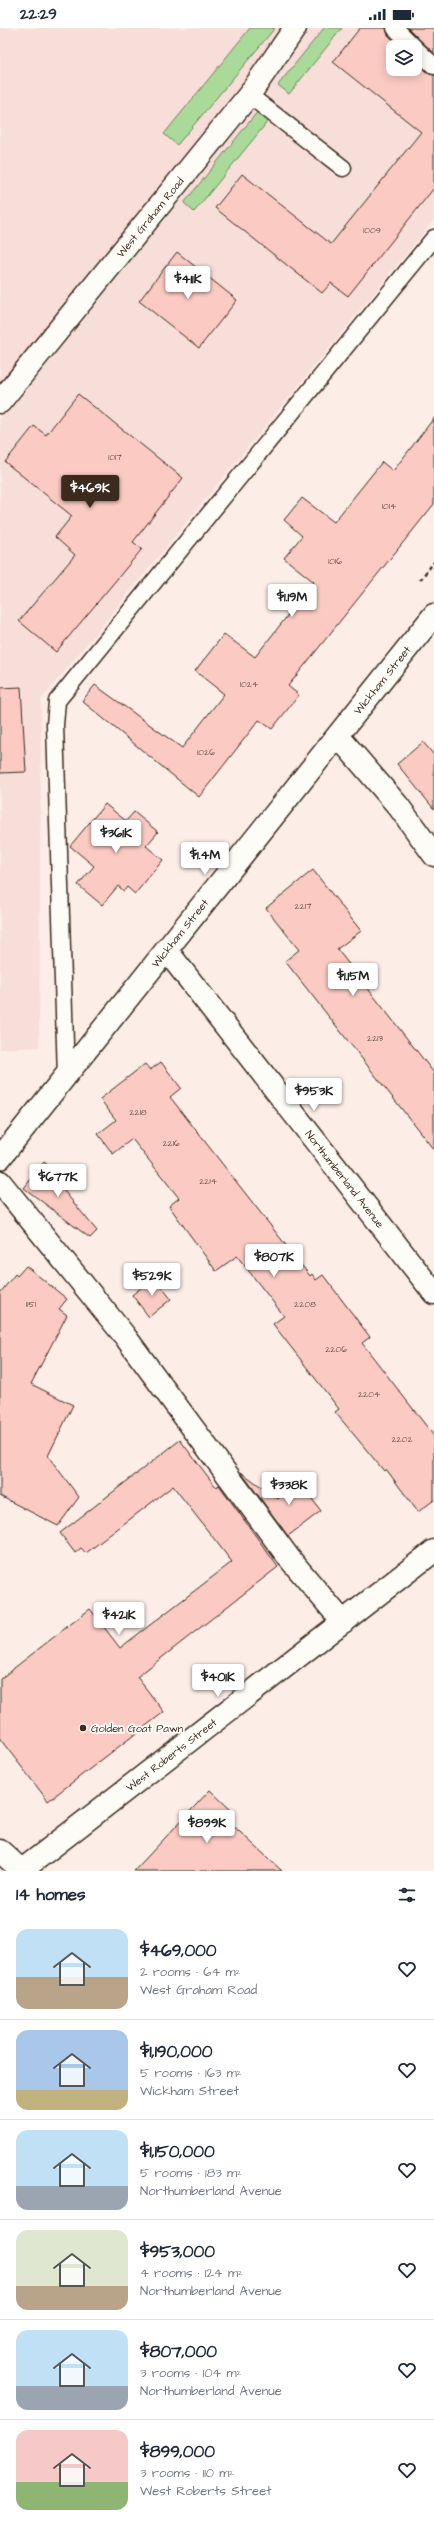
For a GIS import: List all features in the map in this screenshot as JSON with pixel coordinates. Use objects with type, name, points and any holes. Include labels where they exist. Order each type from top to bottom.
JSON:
[{"type":"street","name":"West Graham Road","points":[[0,402],[249,95],[295,28]]},
{"type":"street","name":"Wickham Street","points":[[0,1158],[167,951],[434,615]]},
{"type":"street","points":[[338,736],[399,807],[434,855]]},
{"type":"street","name":"Northumberland Avenue","points":[[167,951],[434,1294]]},
{"type":"street","points":[[0,1182],[124,1335],[289,1558],[343,1622]]},
{"type":"street","name":"West Roberts Street","points":[[22,1871],[434,1551]]},
{"type":"street","points":[[0,1851],[22,1871]]},
{"type":"lane","points":[[395,28],[408,40]]},
{"type":"lane","points":[[422,54],[434,66]]},
{"type":"lane","points":[[249,95],[343,168]]},
{"type":"lane","points":[[66,1076],[55,725],[57,701],[434,238]]},
{"type":"path","points":[[420,580],[434,562]]},
{"type":"shaded area","points":[[0,28],[434,28],[434,220],[41,700],[39,1047],[0,1049]]},
{"type":"green space","points":[[250,28],[275,28],[177,145],[164,134]]},
{"type":"green space","points":[[324,28],[342,28],[289,94],[278,85]]},
{"type":"green space","points":[[258,111],[269,120],[194,212],[184,203]]},
{"type":"building","points":[[360,28],[386,28],[388,35],[393,40],[386,40],[386,76],[422,76],[422,68],[427,73],[434,75],[434,188],[348,296],[331,283],[322,293],[215,208],[242,174],[331,244],[421,132],[333,62]]},
{"type":"building","points":[[408,28],[434,28],[434,53],[422,42],[422,40],[420,40]]},
{"type":"building","points":[[177,252],[237,300],[199,348],[139,301]]},
{"type":"building","points":[[78,394],[183,478],[133,542],[142,549],[56,652],[19,621],[75,555],[55,537],[72,516],[5,462],[34,426],[46,435]]},
{"type":"building","points":[[434,418],[434,504],[288,686],[299,695],[272,729],[259,720],[199,797],[82,701],[95,685],[182,748],[224,694],[195,671],[224,634],[255,657],[314,582],[284,558],[302,536],[284,520],[302,498],[334,522],[382,462],[393,471]]},
{"type":"building","points":[[21,687],[26,772],[0,773],[0,688]]},
{"type":"building","points":[[423,742],[434,755],[434,809],[397,764]]},
{"type":"building","points":[[105,804],[126,821],[134,812],[158,832],[146,846],[163,860],[135,894],[127,887],[124,891],[118,886],[102,905],[78,885],[94,866],[70,846]]},
{"type":"building","points":[[313,870],[361,931],[337,949],[434,1073],[434,1150],[285,961],[299,950],[266,908]]},
{"type":"building","points":[[161,1062],[181,1088],[170,1097],[310,1276],[312,1274],[316,1280],[323,1275],[370,1337],[362,1343],[434,1436],[434,1500],[418,1512],[386,1469],[384,1471],[335,1412],[339,1409],[273,1324],[284,1316],[237,1256],[216,1271],[169,1206],[179,1198],[132,1139],[113,1154],[98,1134],[116,1120],[100,1099],[145,1064],[150,1070]]},
{"type":"building","points":[[44,1162],[66,1179],[60,1186],[97,1231],[90,1238],[24,1188]]},
{"type":"building","points":[[26,1266],[67,1299],[59,1309],[67,1315],[31,1384],[73,1405],[48,1456],[79,1497],[58,1526],[0,1496],[0,1293],[15,1274],[17,1276]]},
{"type":"building","points":[[154,1277],[171,1299],[149,1317],[132,1295]]},
{"type":"building","points":[[180,1440],[216,1487],[219,1485],[278,1567],[137,1677],[164,1712],[48,1801],[0,1739],[0,1679],[90,1609],[120,1648],[232,1562],[173,1486],[86,1553],[81,1548],[75,1553],[60,1533]]},
{"type":"building","points":[[241,1472],[278,1499],[297,1479],[321,1511],[288,1536]]},
{"type":"building","points":[[210,1790],[234,1813],[227,1820],[282,1871],[134,1871]]},
{"type":"place","name":"Golden Goat Pawn","points":[[83,1728]]}]
